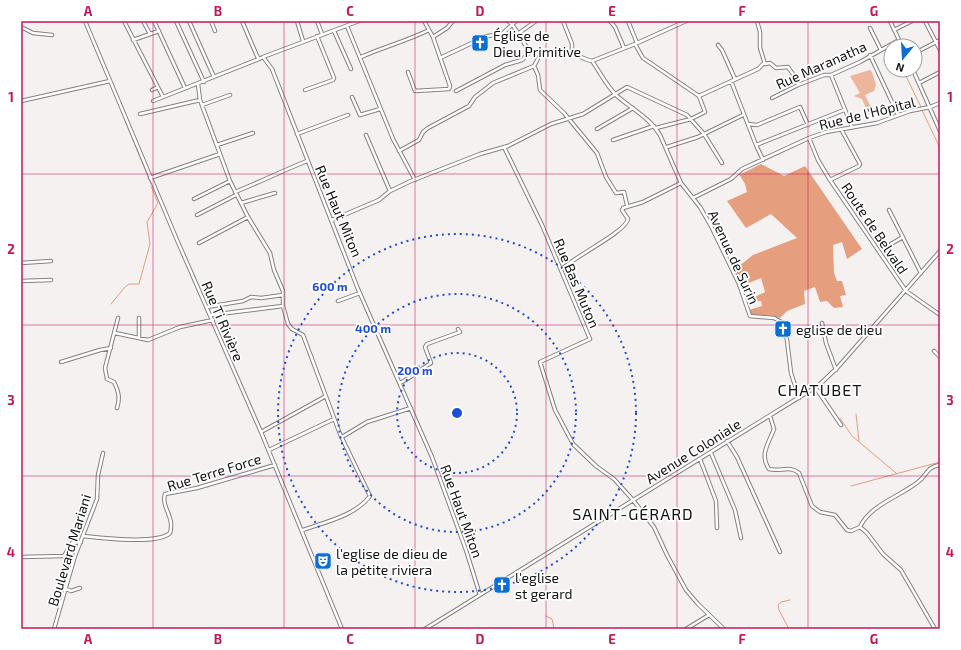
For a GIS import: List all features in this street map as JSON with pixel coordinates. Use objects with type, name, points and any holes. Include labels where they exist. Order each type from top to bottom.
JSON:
[{"type":"street","name":"Rue Ti Rivière","points":[[84,21],[150,178],[211,315],[303,530],[342,629]]},
{"type":"street","points":[[124,21],[163,98]]},
{"type":"street","points":[[143,21],[150,34]]},
{"type":"street","points":[[154,21],[185,88]]},
{"type":"street","points":[[176,21],[204,82]]},
{"type":"street","points":[[189,21],[214,77]]},
{"type":"street","points":[[211,21],[216,31]]},
{"type":"street","points":[[242,21],[259,58]]},
{"type":"street","points":[[296,21],[303,41]]},
{"type":"street","points":[[317,21],[322,34]]},
{"type":"street","points":[[153,101],[204,82],[259,58],[359,21]]},
{"type":"street","points":[[408,72],[415,91],[449,89],[450,86],[433,37],[424,21]]},
{"type":"street","points":[[433,37],[447,28],[453,21]]},
{"type":"street","points":[[508,21],[513,25],[531,51],[540,55],[557,53],[572,54],[592,61],[636,44],[686,21]]},
{"type":"street","points":[[440,58],[487,36],[502,34],[516,21]]},
{"type":"street","points":[[519,33],[536,21]]},
{"type":"street","points":[[563,21],[572,44],[572,54]]},
{"type":"street","points":[[610,21],[615,27],[624,48]]},
{"type":"street","points":[[613,140],[655,127],[691,119],[705,112],[699,96],[643,58],[636,44],[628,21]]},
{"type":"street","points":[[699,96],[758,69],[763,65],[764,62],[760,48],[757,21]]},
{"type":"street","points":[[890,21],[898,38]]},
{"type":"street","points":[[894,30],[912,21]]},
{"type":"street","points":[[925,21],[940,50]]},
{"type":"street","points":[[347,26],[361,57],[380,109],[399,151],[415,180]]},
{"type":"street","points":[[21,27],[33,33],[52,35]]},
{"type":"street","points":[[870,28],[881,50]]},
{"type":"street","points":[[361,57],[371,51],[412,39],[429,30]]},
{"type":"street","points":[[133,40],[159,31]]},
{"type":"street","points":[[334,31],[351,69]]},
{"type":"street","points":[[305,90],[333,80],[334,78],[317,36]]},
{"type":"street","points":[[923,49],[940,40]]},
{"type":"street","points":[[718,45],[722,50],[735,79]]},
{"type":"street","name":"Rue Maranatha","points":[[772,98],[798,85],[824,75],[831,75],[860,62],[881,50]]},
{"type":"street","points":[[456,91],[505,66],[522,60],[531,51]]},
{"type":"street","points":[[399,151],[419,140],[428,128],[469,106],[475,97],[488,86],[534,66],[540,55]]},
{"type":"street","points":[[870,55],[898,115]]},
{"type":"street","name":"Rue Haut Miton","points":[[264,57],[272,70],[360,292],[411,408],[439,477],[466,550],[480,595]]},
{"type":"street","name":"Avenue de Surin","points":[[592,61],[616,95],[655,127],[667,147],[681,183],[693,198],[711,226],[739,284],[750,316],[774,318],[784,324],[791,373],[799,398]]},
{"type":"street","points":[[764,62],[765,64],[770,63],[776,68],[788,67],[797,80],[798,85]]},
{"type":"street","points":[[534,66],[538,75],[540,90],[568,119],[597,153],[606,177],[616,193],[624,192],[626,194],[627,205]]},
{"type":"street","points":[[919,83],[940,72]]},
{"type":"street","points":[[831,75],[852,127]]},
{"type":"street","points":[[917,78],[940,131]]},
{"type":"street","points":[[21,100],[110,81]]},
{"type":"street","points":[[731,82],[743,115],[763,160]]},
{"type":"street","points":[[198,84],[200,100],[230,181],[248,217],[270,254],[283,295],[283,306],[289,326],[303,334],[334,419],[370,498],[358,508],[337,518],[303,530]]},
{"type":"street","points":[[332,220],[380,200],[390,191],[415,180],[454,164],[504,147],[551,124],[583,114],[616,95],[627,86],[687,115],[704,134],[722,162]]},
{"type":"street","points":[[152,90],[158,87]]},
{"type":"street","points":[[202,105],[230,95]]},
{"type":"street","points":[[352,97],[360,115],[380,109]]},
{"type":"street","points":[[140,114],[200,100]]},
{"type":"street","name":"Rue de l'Hôpital","points":[[693,198],[731,179],[742,169],[809,138],[841,129],[877,123],[898,115],[940,103]]},
{"type":"street","points":[[748,124],[757,125],[800,107],[808,125]]},
{"type":"street","points":[[597,129],[633,108]]},
{"type":"street","points":[[756,144],[844,110]]},
{"type":"street","points":[[297,134],[348,115]]},
{"type":"street","points":[[667,147],[704,134],[743,115]]},
{"type":"street","points":[[830,180],[859,166],[860,164],[841,129]]},
{"type":"street","points":[[217,145],[253,133]]},
{"type":"street","points":[[366,135],[390,191]]},
{"type":"street","name":"Route de Belvald","points":[[809,138],[818,160],[830,180],[906,291],[940,315]]},
{"type":"street","name":"Rue Bas Muton","points":[[504,147],[561,270],[590,339],[540,362],[550,398],[573,444],[596,466],[614,479],[633,500],[654,527],[673,568],[686,590],[724,629]]},
{"type":"street","points":[[150,178],[220,154]]},
{"type":"street","points":[[197,215],[236,193],[271,178],[276,173],[307,161]]},
{"type":"street","points":[[194,199],[230,181]]},
{"type":"street","points":[[561,270],[568,263],[625,226],[628,219],[622,210],[627,205],[648,200],[681,183]]},
{"type":"street","points":[[241,204],[275,192]]},
{"type":"street","points":[[889,210],[921,273]]},
{"type":"street","points":[[199,244],[248,217]]},
{"type":"street","points":[[891,244],[903,237]]},
{"type":"street","name":"Avenue Coloniale","points":[[426,629],[815,387],[836,370],[940,251]]},
{"type":"street","points":[[21,262],[51,261]]},
{"type":"street","points":[[21,281],[51,280]]},
{"type":"street","points":[[338,301],[360,292]]},
{"type":"street","points":[[207,307],[243,301],[251,297],[261,298],[283,295]]},
{"type":"street","points":[[211,315],[283,306]]},
{"type":"street","points":[[118,318],[105,368],[107,379],[114,382],[120,398],[118,408]]},
{"type":"street","points":[[139,318],[139,338]]},
{"type":"street","points":[[115,333],[150,339],[180,327],[212,320]]},
{"type":"street","points":[[822,323],[826,343],[836,370]]},
{"type":"street","points":[[400,383],[431,363],[425,347],[427,344],[460,332],[458,329]]},
{"type":"street","points":[[60,362],[111,348]]},
{"type":"street","points":[[934,351],[940,357]]},
{"type":"street","points":[[815,387],[841,425]]},
{"type":"street","points":[[261,432],[326,396]]},
{"type":"street","points":[[342,437],[367,422],[411,408]]},
{"type":"street","points":[[770,416],[774,429],[768,440],[764,456],[769,469],[774,470],[789,468],[797,471],[812,506],[815,509],[835,515],[847,530],[852,531],[860,527],[876,509],[919,482],[928,470],[939,465]]},
{"type":"street","points":[[269,450],[334,419]]},
{"type":"street","points":[[727,441],[737,457],[780,552]]},
{"type":"street","points":[[711,452],[735,510],[741,538]]},
{"type":"street","name":"Boulevard Mariani","points":[[54,629],[81,542],[97,499],[98,475],[103,454]]},
{"type":"street","points":[[700,459],[716,501],[717,528]]},
{"type":"street","name":"Rue Terre Force","points":[[83,536],[115,539],[162,537],[170,533],[172,526],[171,516],[164,501],[165,494],[197,488],[275,465]]},
{"type":"street","points":[[860,527],[867,533],[883,554],[901,570],[935,629]]},
{"type":"street","points":[[21,557],[64,556],[72,543],[81,542]]},
{"type":"street","points":[[66,589],[71,591],[80,588]]},
{"type":"street","points":[[686,629],[709,615]]},
{"type":"shaded area","points":[[870,70],[876,85],[874,91],[865,95],[872,109],[867,110],[862,99],[854,96],[860,93],[850,76]]},
{"type":"shaded area","points":[[761,164],[784,176],[805,166],[862,249],[847,259],[842,242],[833,245],[834,273],[837,281],[842,281],[846,295],[840,296],[843,307],[834,308],[827,301],[820,302],[815,287],[804,291],[805,304],[787,311],[780,318],[768,315],[751,315],[749,310],[762,306],[761,301],[746,303],[746,301],[765,292],[761,278],[741,286],[734,270],[753,255],[797,238],[771,214],[746,228],[727,201],[747,192],[745,184],[739,174]]},
{"type":"waterway","points":[[907,78],[921,107]]},
{"type":"waterway","points":[[922,110],[940,148]]},
{"type":"waterway","points":[[124,118],[151,184]]},
{"type":"waterway","points":[[111,304],[129,284],[139,284],[150,244],[147,222],[158,203],[151,186]]},
{"type":"waterway","points":[[856,414],[859,441]]},
{"type":"waterway","points":[[840,418],[852,436],[896,473]]},
{"type":"waterway","points":[[851,486],[940,462]]},
{"type":"waterway","points":[[789,629],[778,605],[781,602],[790,600]]},
{"type":"waterway","points":[[546,616],[552,619],[554,629]]},
{"type":"place","name":"Église de Dieu Primitive","points":[[480,43]]},
{"type":"place","name":"eglise de dieu","points":[[783,329]]},
{"type":"place","name":"l'eglise de dieu de la petite riviera","points":[[323,561]]},
{"type":"place","name":"l'eglise st gerard","points":[[502,585]]},
{"type":"district","name":"CHATUBET","points":[[820,389]]},
{"type":"district","name":"SAINT-GÉRARD","points":[[633,513]]}]
